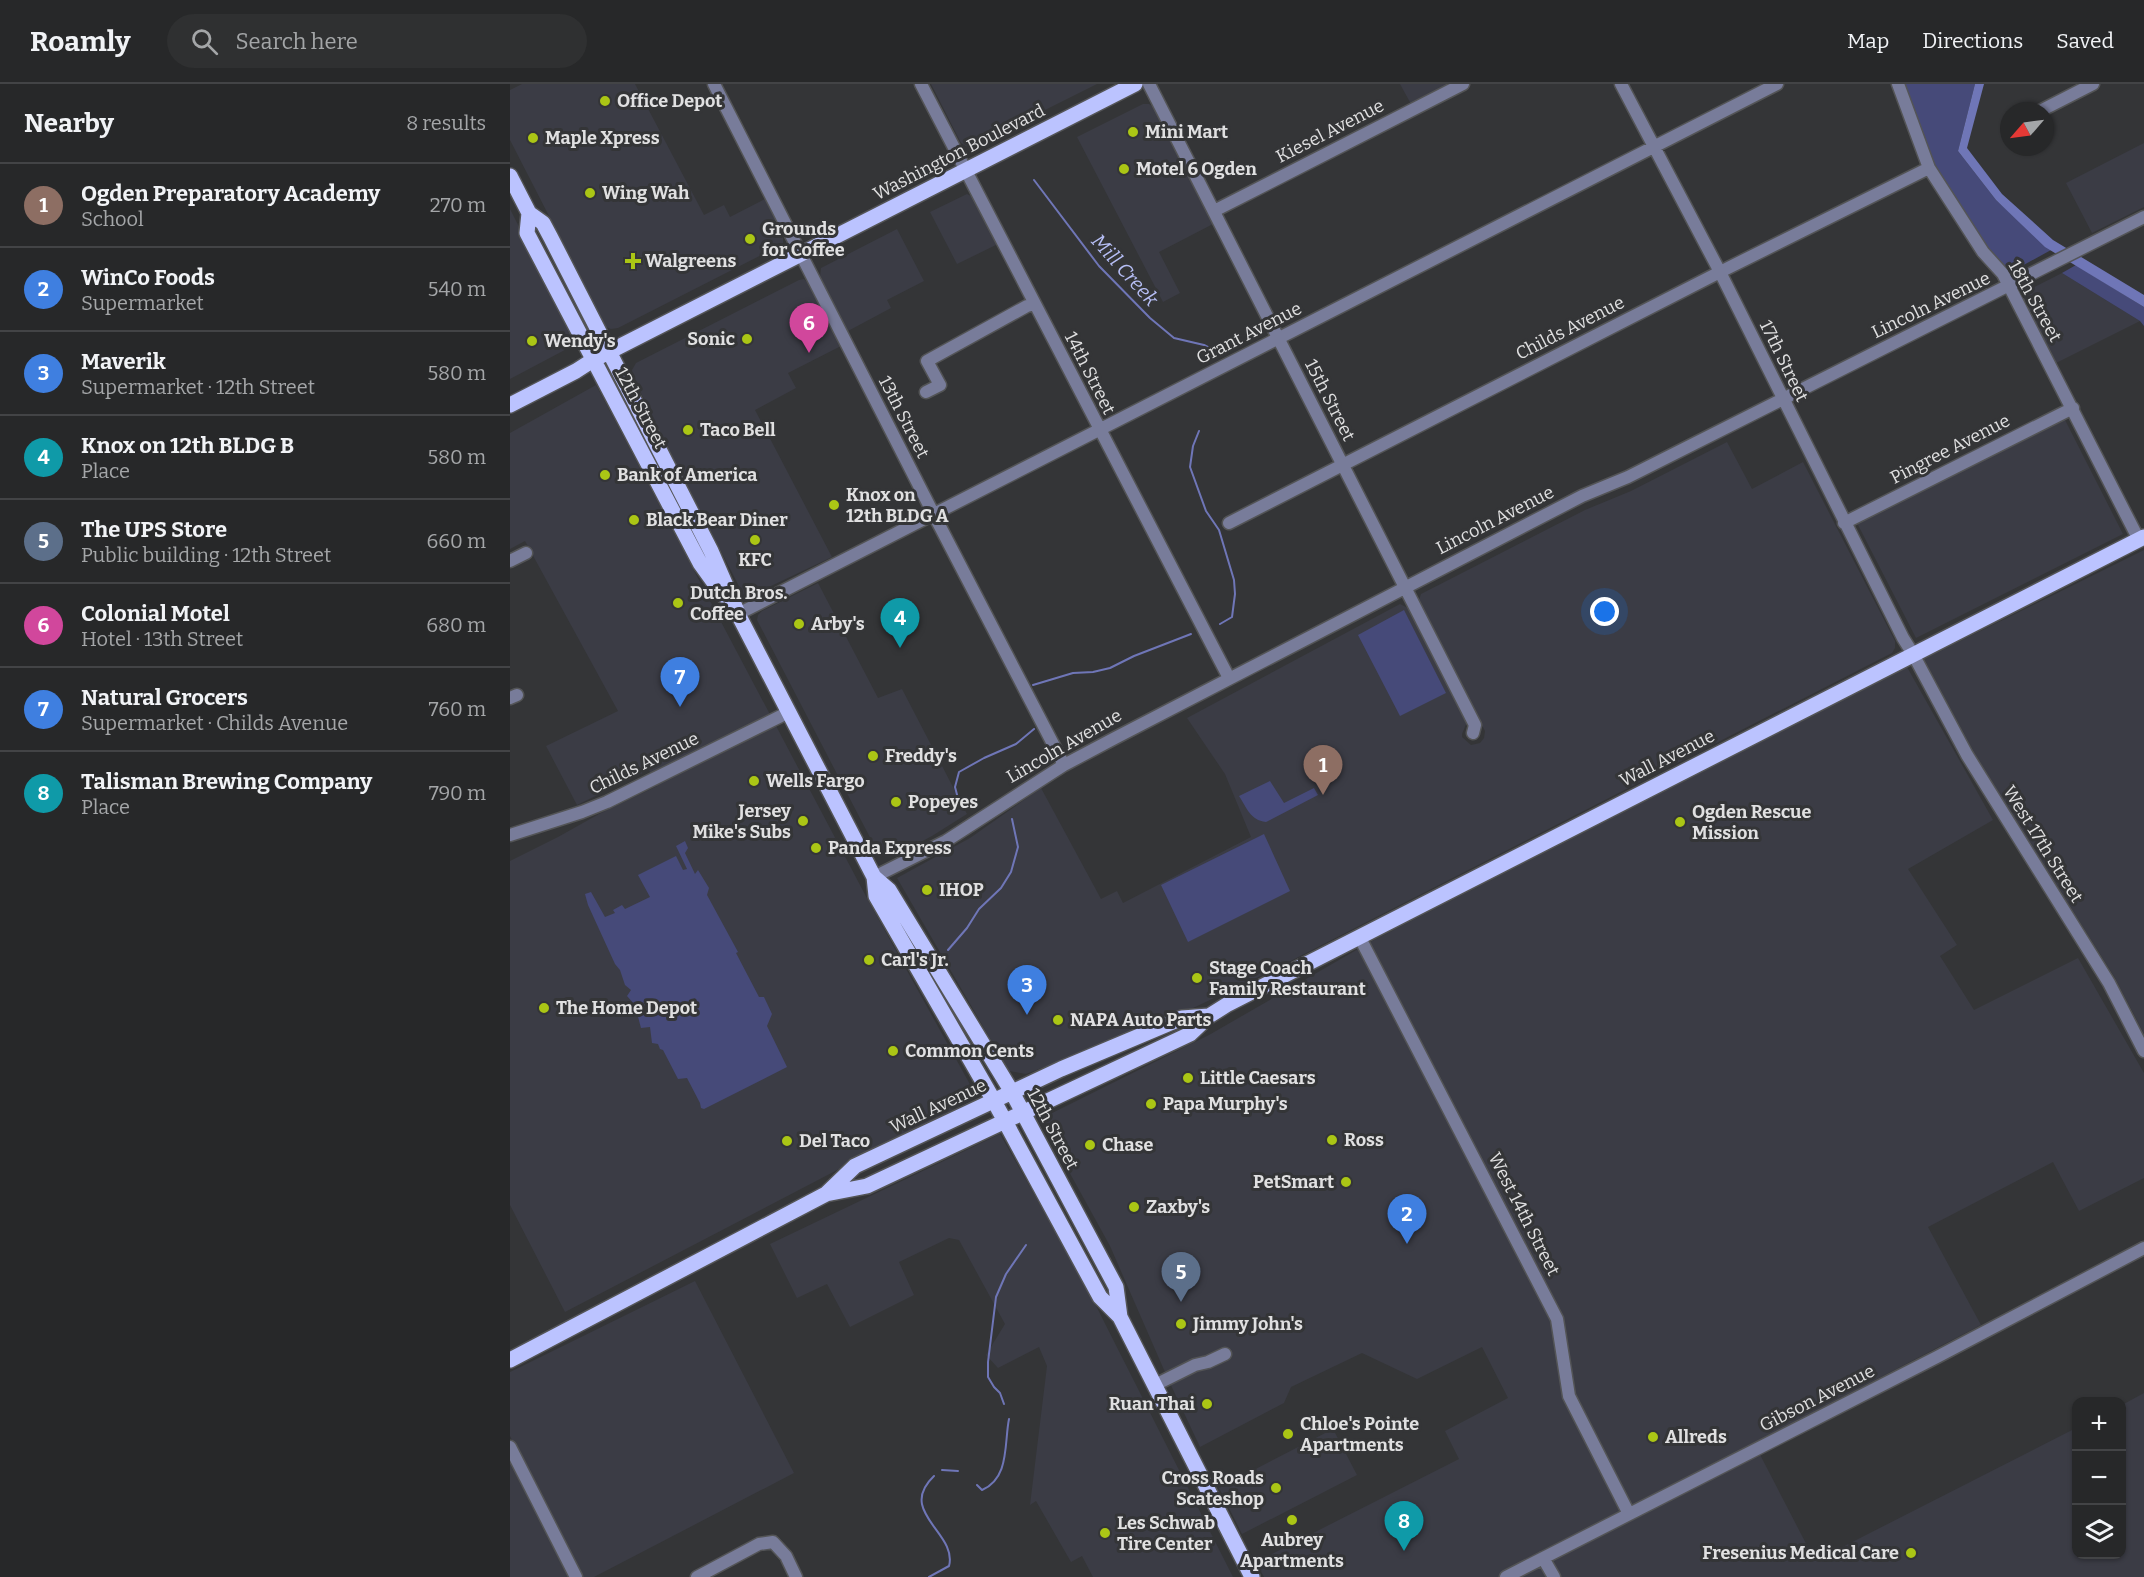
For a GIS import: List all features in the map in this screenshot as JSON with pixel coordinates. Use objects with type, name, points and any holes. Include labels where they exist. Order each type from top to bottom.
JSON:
[{"type":"main road","name":"Washington Boulevard","points":[[510,405],[758,286],[802,255],[1135,84]]},
{"type":"main road","name":"12th Street","points":[[510,176],[529,213],[543,223],[711,551],[738,614],[874,877],[876,896],[1005,1120],[1100,1297],[1120,1317],[1252,1577]]},
{"type":"main road","name":"12th Street","points":[[529,213],[527,233],[595,364],[700,563],[738,614]]},
{"type":"main road","name":"Wall Avenue","points":[[826,1194],[867,1186],[1190,1034],[1209,1016],[1468,881],[2141,539]]},
{"type":"main road","name":"12th Street","points":[[874,877],[889,890],[1012,1092],[1116,1287],[1120,1317]]},
{"type":"main road","name":"Wall Avenue","points":[[510,1360],[826,1194],[855,1166],[1061,1069],[1182,1018],[1209,1016]]},
{"type":"street","name":"13th Street","points":[[714,84],[1064,765]]},
{"type":"street","name":"14th Street","points":[[921,84],[1229,678]]},
{"type":"street","name":"15th Street","points":[[1149,84],[1475,725],[1473,733]]},
{"type":"street","name":"Kiesel Avenue","points":[[1214,211],[1463,84]]},
{"type":"street","name":"17th Street","points":[[1621,84],[1720,272],[1844,523],[1913,654]]},
{"type":"street","name":"Grant Avenue","points":[[738,614],[1777,84]]},
{"type":"street","name":"18th Street","points":[[1898,84],[1929,168],[1983,252],[2003,274],[2141,539]]},
{"type":"street","points":[[2054,104],[2093,84]]},
{"type":"street","name":"Childs Avenue","points":[[1229,524],[1720,272],[1929,168]]},
{"type":"street","name":"Lincoln Avenue","points":[[874,877],[946,841],[1064,765],[1405,586],[1582,496],[1628,477],[2144,217]]},
{"type":"street","points":[[926,392],[940,385],[927,361],[1017,311],[1035,304]]},
{"type":"street","name":"Pingree Avenue","points":[[1844,523],[2073,408]]},
{"type":"street","points":[[510,561],[526,553]]},
{"type":"street","name":"West 17th Street","points":[[1913,654],[1967,755],[2109,983],[2144,1051]]},
{"type":"street","name":"Childs Avenue","points":[[510,835],[607,802],[789,712]]},
{"type":"street","name":"West 14th Street","points":[[1360,938],[1557,1319],[1569,1396],[1629,1514]]},
{"type":"street","name":"Gibson Avenue","points":[[1506,1577],[1937,1357],[2144,1248]]},
{"type":"street","points":[[1155,1385],[1195,1365],[1225,1354]]},
{"type":"street","points":[[510,1447],[576,1577]]},
{"type":"street","points":[[697,1577],[759,1544],[773,1542],[786,1556],[796,1577]]},
{"type":"street","points":[[1544,1558],[1554,1577]]},
{"type":"shaded area","points":[[522,84],[635,84],[704,215],[724,205],[730,217],[765,199],[783,234],[783,244],[618,328],[606,327],[510,140],[510,90]]},
{"type":"shaded area","points":[[931,84],[1097,84],[969,148],[961,143]]},
{"type":"shaded area","points":[[1400,84],[1451,84],[1411,104]]},
{"type":"shaded area","points":[[1903,84],[1975,84],[1958,151],[1996,200],[2051,250],[2011,272],[1987,249],[1930,159]]},
{"type":"shaded area","points":[[1975,84],[1984,84],[1967,148],[2002,194],[2053,240],[2144,295],[2144,307],[2045,247],[1996,200],[1958,151]]},
{"type":"shaded area","points":[[1143,104],[1154,107],[1213,224],[1159,252],[1180,293],[1163,302],[1077,137]]},
{"type":"shaded area","points":[[2144,143],[2144,207],[2092,233],[2066,183]]},
{"type":"shaded area","points":[[967,194],[973,197],[998,244],[957,264],[930,212]]},
{"type":"shaded area","points":[[510,209],[578,343],[510,379]]},
{"type":"shaded area","points":[[897,229],[924,281],[887,300],[891,308],[848,331],[820,277],[821,268]]},
{"type":"shaded area","points":[[2076,265],[2144,307],[2144,326],[2140,321],[2062,273]]},
{"type":"shaded area","points":[[2062,273],[2140,321],[2056,363],[2021,294]]},
{"type":"shaded area","points":[[804,279],[841,346],[788,373],[796,388],[755,410],[832,557],[748,597],[743,594],[656,425],[632,370],[636,363]]},
{"type":"shaded area","points":[[596,385],[869,902],[977,1097],[565,1312],[510,1205],[510,861],[657,786],[649,770],[577,805],[546,746],[618,711],[525,541],[510,549],[510,433]]},
{"type":"shaded area","points":[[2064,418],[2123,534],[1916,638],[1857,523]]},
{"type":"shaded area","points":[[1727,442],[1752,489],[1803,462],[1895,641],[1892,653],[1273,970],[1172,1018],[1026,1074],[1009,1071],[897,878],[970,838],[1041,788],[1101,899],[1117,891],[1123,903],[1251,837],[1225,774],[1187,718],[1400,604],[1408,608],[1467,722],[1462,737],[1471,745],[1480,743],[1485,731],[1421,609],[1419,600],[1421,594],[1585,510],[1631,491]]},
{"type":"shaded area","points":[[2144,550],[2144,1034],[2115,978],[1978,760],[1924,659]]},
{"type":"shaded area","points":[[818,583],[878,698],[902,689],[967,814],[894,856],[882,855],[876,849],[757,620],[762,611]]},
{"type":"shaded area","points":[[1404,610],[1446,693],[1400,716],[1358,635]]},
{"type":"shaded area","points":[[1907,667],[1993,820],[1908,869],[1957,945],[1940,956],[1974,1010],[2078,958],[2144,1073],[2144,1178],[2079,1211],[2053,1162],[1928,1227],[1981,1325],[1754,1443],[1815,1561],[2072,1430],[2072,1559],[2126,1559],[2126,1403],[2144,1393],[2144,1577],[1264,1577],[1256,1562],[1459,1459],[1445,1431],[1508,1398],[1482,1347],[1417,1379],[1362,1353],[1291,1387],[1284,1403],[1200,1447],[1110,1246],[1040,1119],[1209,1035],[1372,941]]},
{"type":"shaded area","points":[[1270,781],[1284,803],[1314,788],[1318,795],[1266,822],[1261,821],[1250,813],[1239,796]]},
{"type":"shaded area","points":[[1264,834],[1290,891],[1188,942],[1161,885]]},
{"type":"shaded area","points":[[685,841],[688,848],[685,853],[695,874],[698,870],[709,888],[707,895],[738,952],[736,953],[759,997],[764,997],[772,1014],[767,1026],[787,1067],[704,1109],[701,1108],[687,1078],[678,1079],[663,1050],[658,1044],[652,1043],[650,1027],[641,1028],[637,1013],[641,1011],[637,1004],[635,1005],[627,996],[631,990],[625,985],[585,894],[591,892],[605,917],[615,913],[613,910],[622,905],[625,909],[650,897],[638,875],[676,856],[683,870],[687,869],[676,846]]},
{"type":"shaded area","points":[[1000,1134],[1085,1284],[1233,1577],[1093,1577],[1082,1556],[1071,1562],[1036,1501],[1030,1505],[1047,1366],[1039,1347],[998,1368],[986,1355],[1005,1324],[959,1240],[949,1238],[899,1262],[914,1295],[850,1327],[827,1284],[797,1298],[770,1244]]},
{"type":"shaded area","points":[[695,1281],[794,1473],[594,1577],[582,1577],[510,1436],[510,1372]]},
{"type":"shaded area","points":[[1333,1429],[1357,1475],[1242,1534],[1219,1488]]},
{"type":"shaded area","points":[[510,1462],[570,1577],[510,1577]]},
{"type":"waterway","name":"Mill Creek","points":[[1034,180],[1099,266],[1150,318],[1174,338],[1204,345],[1217,352]]},
{"type":"waterway","name":"Mill Creek","points":[[1199,431],[1193,446],[1190,467],[1206,511],[1219,530],[1234,580],[1232,617],[1220,624]]},
{"type":"waterway","name":"Mill Creek","points":[[1033,685],[1073,673],[1110,668],[1191,634]]},
{"type":"waterway","name":"Mill Creek","points":[[960,806],[955,787],[959,772],[1016,744],[1034,729]]},
{"type":"waterway","name":"Mill Creek","points":[[948,950],[967,928],[979,909],[1001,888],[1011,872],[1018,847],[1012,819]]},
{"type":"waterway","name":"Mill Creek","points":[[1004,1404],[1000,1393],[988,1377],[996,1297],[1006,1274],[1026,1245]]},
{"type":"waterway","name":"Mill Creek","points":[[977,1485],[982,1490],[991,1484],[1002,1469],[1009,1419]]},
{"type":"waterway","name":"Mill Creek","points":[[942,1470],[958,1471]]},
{"type":"waterway","name":"Mill Creek","points":[[929,1577],[949,1566],[949,1554],[945,1543],[924,1512],[922,1501],[924,1489],[934,1476]]},
{"type":"place","name":"Office Depot","points":[[605,101]]},
{"type":"place","name":"Mini Mart","points":[[1133,132]]},
{"type":"place","name":"Maple Xpress","points":[[533,138]]},
{"type":"place","name":"Motel 6 Ogden","points":[[1124,169]]},
{"type":"place","name":"Wing Wah","points":[[590,193]]},
{"type":"place","name":"Grounds for Coffee","points":[[750,239]]},
{"type":"place","name":"Walgreens","points":[[633,261]]},
{"type":"place","name":"Sonic","points":[[747,339]]},
{"type":"place","name":"Wendy's","points":[[532,341]]},
{"type":"place","name":"Colonial Motel","points":[[809,353]]},
{"type":"place","name":"Taco Bell","points":[[688,430]]},
{"type":"place","name":"Bank of America","points":[[605,475]]},
{"type":"place","name":"Knox on 12th BLDG A","points":[[834,505]]},
{"type":"place","name":"Black Bear Diner","points":[[634,520]]},
{"type":"place","name":"KFC","points":[[755,540]]},
{"type":"place","name":"Dutch Bros. Coffee","points":[[678,603]]},
{"type":"place","name":"Arby's","points":[[799,624]]},
{"type":"place","name":"Knox on 12th BLDG B","points":[[900,648]]},
{"type":"place","name":"Natural Grocers","points":[[680,707]]},
{"type":"place","name":"Freddy's","points":[[873,756]]},
{"type":"place","name":"Wells Fargo","points":[[754,781]]},
{"type":"place","name":"Ogden Preparatory Academy","points":[[1323,795]]},
{"type":"place","name":"Popeyes","points":[[896,802]]},
{"type":"place","name":"Jersey Mike's Subs","points":[[803,821]]},
{"type":"place","name":"Ogden Rescue Mission","points":[[1680,822]]},
{"type":"place","name":"Panda Express","points":[[816,848]]},
{"type":"place","name":"IHOP","points":[[927,890]]},
{"type":"place","name":"Carl's Jr.","points":[[869,960]]},
{"type":"place","name":"Stage Coach Family Restaurant","points":[[1197,978]]},
{"type":"place","name":"The Home Depot","points":[[544,1008]]},
{"type":"place","name":"Maverik","points":[[1027,1015]]},
{"type":"place","name":"NAPA Auto Parts","points":[[1058,1020]]},
{"type":"place","name":"Common Cents","points":[[893,1051]]},
{"type":"place","name":"Little Caesars","points":[[1188,1078]]},
{"type":"place","name":"Papa Murphy's","points":[[1151,1104]]},
{"type":"place","name":"Ross","points":[[1332,1140]]},
{"type":"place","name":"Del Taco","points":[[787,1141]]},
{"type":"place","name":"Chase","points":[[1090,1145]]},
{"type":"place","name":"PetSmart","points":[[1346,1182]]},
{"type":"place","name":"Zaxby's","points":[[1134,1207]]},
{"type":"place","name":"WinCo Foods","points":[[1407,1244]]},
{"type":"place","name":"The UPS Store","points":[[1181,1302]]},
{"type":"place","name":"Jimmy John's","points":[[1181,1324]]},
{"type":"place","name":"Ruan Thai","points":[[1207,1404]]},
{"type":"place","name":"Chloe's Pointe Apartments","points":[[1288,1434]]},
{"type":"place","name":"Allreds","points":[[1653,1437]]},
{"type":"place","name":"Cross Roads Scateshop","points":[[1276,1488]]},
{"type":"place","name":"Aubrey Apartments","points":[[1292,1520]]},
{"type":"place","name":"Les Schwab Tire Center","points":[[1105,1533]]},
{"type":"place","name":"Talisman Brewing Company","points":[[1404,1551]]},
{"type":"place","name":"Fresenius Medical Care","points":[[1911,1553]]}]
